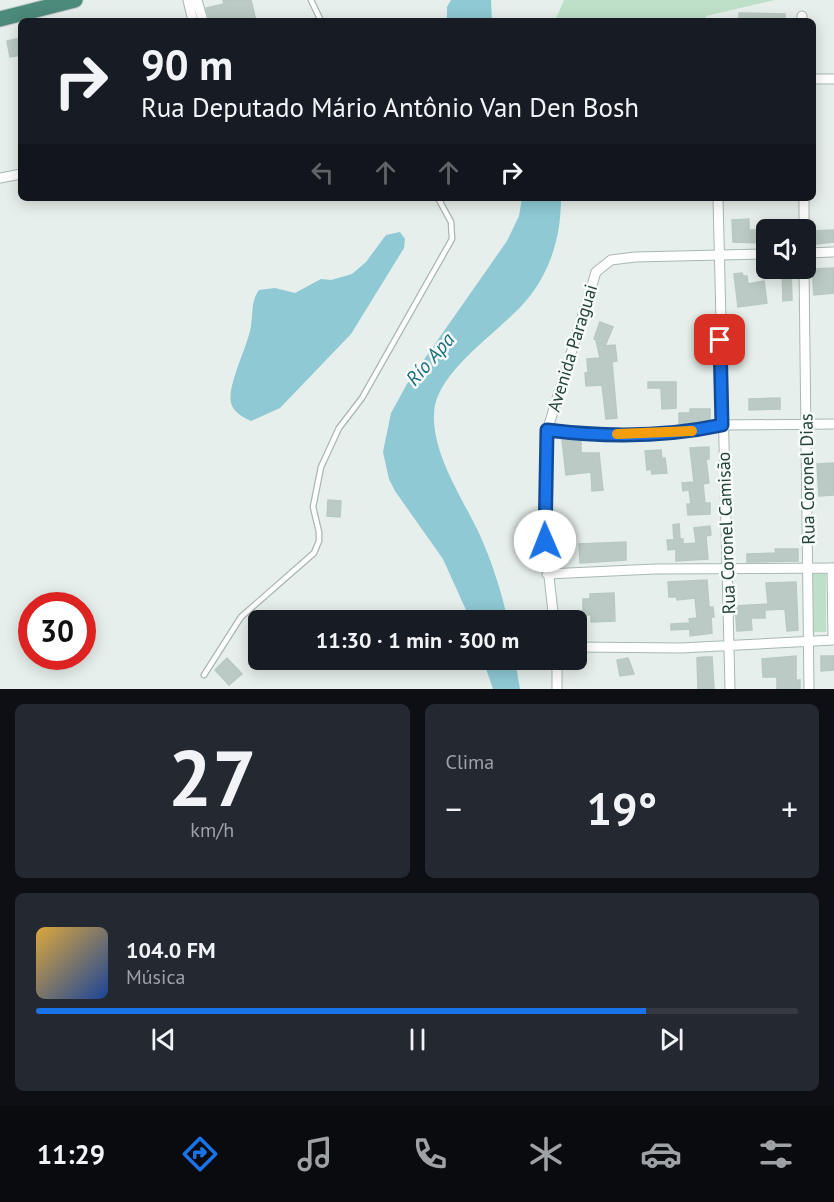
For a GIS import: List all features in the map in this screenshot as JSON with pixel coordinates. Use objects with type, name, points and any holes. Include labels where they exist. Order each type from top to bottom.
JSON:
[{"type":"highway","points":[[0,19],[57,2],[75,0]]},
{"type":"street","points":[[188,0],[192,18]]},
{"type":"street","points":[[197,0],[201,18]]},
{"type":"street","points":[[816,79],[834,79]]},
{"type":"street","points":[[0,178],[18,175]]},
{"type":"street","name":"Rua Coronel Camisão","points":[[717,201],[730,689]]},
{"type":"street","points":[[804,201],[804,219]]},
{"type":"street","points":[[816,253],[834,252]]},
{"type":"street","points":[[718,255],[756,254]]},
{"type":"street","name":"Avenida Paraguai","points":[[553,610],[547,574],[544,506],[547,430],[596,272],[611,260],[658,255],[718,255]]},
{"type":"street","name":"Rua Coronel Dias","points":[[804,279],[809,689]]},
{"type":"street","points":[[547,430],[571,434],[638,434],[699,430],[722,425],[834,424]]},
{"type":"street","points":[[547,574],[655,569],[833,568],[833,640],[648,649],[587,647]]},
{"type":"street","points":[[557,670],[557,689]]},
{"type":"lane","points":[[311,0],[320,18]]},
{"type":"lane","points":[[204,675],[241,617],[314,553],[319,542],[319,532],[313,507],[321,467],[339,428],[362,398],[452,239],[452,222],[440,201]]},
{"type":"green space","points":[[564,0],[775,0],[706,16],[706,18],[556,18]]},
{"type":"green space","points":[[812,574],[826,574],[826,632],[813,632]]},
{"type":"water","points":[[451,0],[491,0],[492,18],[447,18],[447,7]]},
{"type":"water","name":"Río Apa","points":[[522,201],[561,201],[554,250],[538,285],[519,309],[473,350],[446,381],[438,397],[434,413],[435,428],[443,459],[478,531],[499,586],[505,610],[466,610],[443,559],[395,491],[389,479],[383,452],[391,413],[407,384],[507,241],[519,216]]},
{"type":"water","points":[[400,232],[405,239],[404,248],[351,334],[280,408],[251,421],[237,412],[231,403],[232,386],[249,334],[253,303],[259,290],[275,288],[295,293],[321,279],[331,280],[352,274],[366,262],[386,235]]},
{"type":"water","points":[[486,670],[517,670],[520,689],[493,689]]},
{"type":"building","points":[[223,0],[251,0],[255,18],[209,18],[206,8],[224,4]]},
{"type":"building","points":[[739,13],[785,14],[785,18],[739,18]]},
{"type":"building","points":[[18,39],[18,56],[10,57],[7,41]]},
{"type":"building","points":[[749,219],[749,230],[756,230],[756,243],[733,242],[732,220]]},
{"type":"building","points":[[834,230],[834,242],[816,244],[816,231]]},
{"type":"building","points":[[834,268],[834,293],[814,295],[813,279],[816,279],[816,269]]},
{"type":"building","points":[[742,273],[743,276],[747,276],[748,284],[764,281],[767,303],[738,307],[734,274]]},
{"type":"building","points":[[782,279],[791,279],[792,300],[783,301]]},
{"type":"building","points":[[600,322],[613,327],[605,346],[615,345],[617,361],[612,362],[617,418],[606,419],[602,385],[586,386],[587,359],[600,358],[594,339]]},
{"type":"building","points":[[648,382],[676,382],[676,408],[662,409],[661,388],[648,388]]},
{"type":"building","points":[[780,398],[780,409],[749,410],[749,399]]},
{"type":"building","points":[[690,409],[710,409],[710,421],[679,423],[679,413],[690,413]]},
{"type":"building","points":[[562,440],[581,441],[581,453],[599,453],[603,490],[592,491],[591,472],[566,475]]},
{"type":"building","points":[[709,447],[709,459],[706,459],[709,483],[703,484],[705,503],[710,503],[710,514],[688,515],[687,504],[691,504],[689,490],[683,491],[682,483],[694,482],[690,448]]},
{"type":"building","points":[[661,450],[662,459],[665,458],[667,473],[652,474],[651,469],[647,470],[645,451]]},
{"type":"building","points":[[834,463],[834,495],[819,496],[817,464]]},
{"type":"building","points":[[328,500],[341,501],[340,517],[327,516]]},
{"type":"building","points":[[679,524],[680,539],[683,539],[683,544],[696,543],[694,528],[710,526],[711,535],[706,536],[708,559],[676,561],[676,549],[668,550],[667,540],[674,540],[673,525]]},
{"type":"building","points":[[626,542],[626,560],[580,563],[579,544]]},
{"type":"building","points":[[775,549],[798,549],[798,561],[747,562],[747,554],[776,553]]},
{"type":"building","points":[[707,580],[709,607],[713,607],[714,617],[711,617],[712,633],[690,636],[690,629],[671,630],[671,624],[690,623],[689,619],[697,618],[695,598],[677,600],[677,597],[669,597],[668,582]]},
{"type":"building","points":[[796,582],[798,630],[787,631],[785,609],[765,610],[765,618],[751,618],[752,630],[737,631],[735,606],[768,604],[766,583]]},
{"type":"building","points":[[614,593],[615,621],[591,622],[591,615],[587,615],[587,610],[583,610],[583,599],[590,599],[590,594]]},
{"type":"building","points":[[796,656],[796,680],[800,680],[800,689],[777,689],[777,677],[763,677],[762,659]]},
{"type":"building","points":[[821,656],[834,656],[834,670],[821,671]]},
{"type":"building","points":[[712,657],[714,689],[698,689],[697,658]]},
{"type":"building","points":[[227,658],[242,674],[229,685],[215,670]]},
{"type":"building","points":[[628,658],[634,674],[620,676],[617,660]]},
{"type":"slow traffic","points":[[617,434],[692,431]]},
{"type":"route","points":[[545,541],[547,430],[571,434],[642,434],[699,430],[722,425],[720,340]]}]
